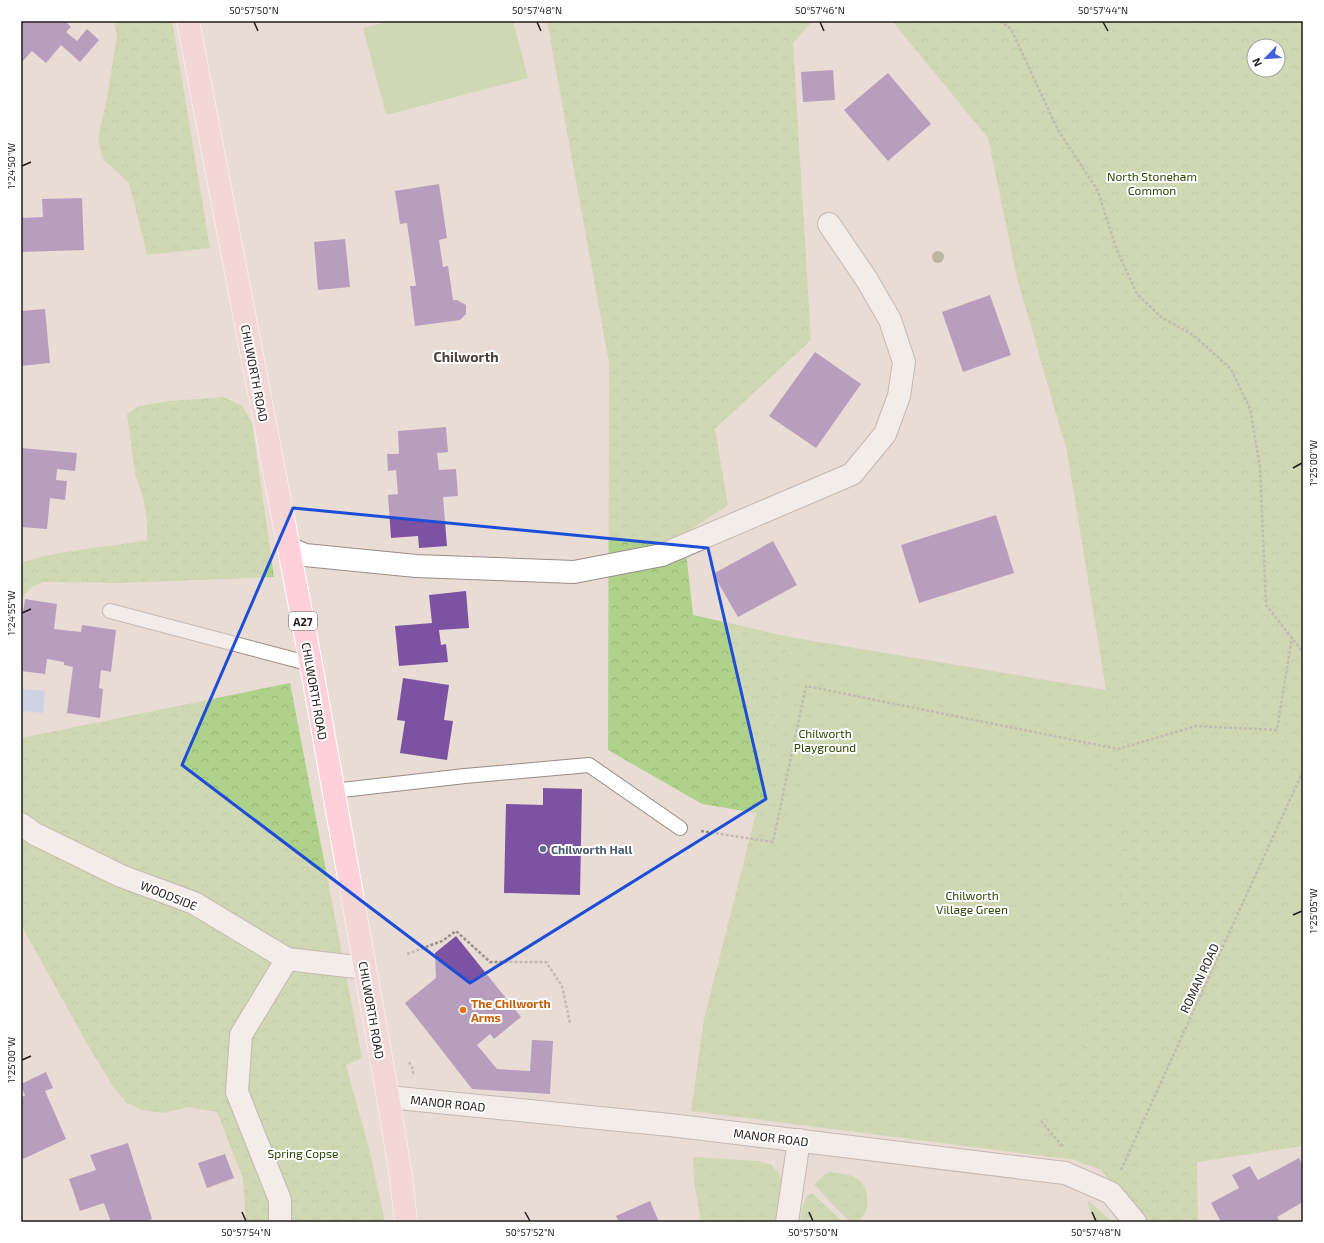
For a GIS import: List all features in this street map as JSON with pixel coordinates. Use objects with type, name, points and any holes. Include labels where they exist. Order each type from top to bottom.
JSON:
[{"type":"main road","name":"CHILWORTH ROAD","points":[[188,21],[311,664],[388,1097],[401,1177],[406,1222]]},
{"type":"street","points":[[289,548],[305,555],[416,566],[574,572],[662,555],[852,474],[885,434],[899,396],[904,362],[890,320],[867,280],[829,224]]},
{"type":"street","name":"WOODSIDE","points":[[21,824],[34,834],[121,876],[194,903],[287,959],[365,968]]},
{"type":"street","points":[[280,1222],[280,1200],[237,1092],[241,1035],[287,959]]},
{"type":"street","name":"MANOR ROAD","points":[[388,1097],[670,1125],[1064,1173],[1111,1193],[1135,1222]]},
{"type":"street","points":[[787,1222],[799,1140]]},
{"type":"lane","points":[[110,611],[311,664]]},
{"type":"lane","points":[[333,791],[465,776],[589,765],[680,828]]},
{"type":"path","points":[[1000,21],[1011,29],[1058,130],[1098,191],[1116,248],[1137,294],[1161,317],[1193,335],[1231,369],[1250,409],[1260,467],[1266,605],[1303,652]]},
{"type":"path","points":[[680,828],[773,842],[806,686],[1118,750],[1196,726],[1277,730],[1292,637]]},
{"type":"path","name":"ROMAN ROAD","points":[[1111,1193],[1303,771]]},
{"type":"path","points":[[407,954],[442,940],[456,931],[490,962],[546,962],[562,986],[570,1023]]},
{"type":"highlighted area","points":[[293,508],[708,548],[766,799],[470,983],[182,765]]},
{"type":"green space","points":[[114,21],[172,21],[210,248],[147,255],[129,183],[102,158],[98,138],[107,98],[117,35]]},
{"type":"green space","points":[[390,21],[513,21],[528,78],[386,115],[363,28]]},
{"type":"green space","points":[[547,21],[813,21],[793,43],[811,340],[715,429],[728,505],[684,534],[693,615],[790,637],[756,813],[702,804],[608,750],[609,363]]},
{"type":"green space","name":"North Stoneham Common","points":[[892,21],[1303,21],[1303,1146],[1197,1162],[1198,1222],[1145,1222],[1101,1170],[1041,1121],[1083,1048],[1124,887],[1106,690],[1067,452],[1017,278],[988,138]]},
{"type":"green space","points":[[224,397],[242,406],[252,422],[274,577],[122,583],[45,582],[33,586],[21,599],[21,563],[36,558],[67,552],[147,540],[147,520],[143,497],[135,474],[127,414],[139,406],[169,401]]},
{"type":"green space","name":"Chilworth Village Green","points":[[790,637],[1106,690],[1303,720],[1104,1171],[1075,1160],[691,1111],[704,1019],[756,813]]},
{"type":"green space","name":"Spring Copse","points":[[290,683],[362,1058],[346,1065],[369,1148],[385,1222],[246,1222],[243,1179],[217,1112],[188,1107],[164,1113],[142,1110],[127,1103],[114,1088],[90,1049],[21,925],[21,738]]},
{"type":"green space","points":[[693,1157],[758,1161],[770,1164],[778,1172],[782,1181],[783,1222],[701,1222],[694,1182]]},
{"type":"green space","points":[[830,1172],[846,1174],[860,1181],[863,1185],[866,1190],[867,1203],[864,1215],[861,1219],[855,1222],[850,1222],[814,1185],[825,1174]]},
{"type":"green space","points":[[812,1193],[843,1222],[800,1222],[802,1208],[807,1196]]},
{"type":"green space","points":[[1087,1200],[1113,1222],[1094,1222]]},
{"type":"water","points":[[21,689],[45,691],[43,713],[21,711]]},
{"type":"building","points":[[21,21],[65,21],[71,27],[66,32],[77,41],[87,29],[99,40],[80,62],[61,45],[46,63],[32,51],[21,63]]},
{"type":"building","points":[[833,70],[835,100],[803,102],[801,72]]},
{"type":"building","points":[[888,73],[931,124],[888,161],[844,110]]},
{"type":"building","points":[[439,184],[447,238],[439,240],[443,267],[448,266],[453,300],[457,300],[466,305],[466,314],[460,320],[415,326],[410,286],[416,286],[407,223],[400,224],[395,191]]},
{"type":"building","points":[[82,198],[84,250],[21,252],[21,218],[43,217],[42,199]]},
{"type":"building","points":[[345,239],[350,287],[318,290],[314,242]]},
{"type":"building","points":[[990,295],[1011,355],[963,372],[942,312]]},
{"type":"building","points":[[45,309],[50,363],[21,366],[21,311]]},
{"type":"building","points":[[815,352],[861,384],[816,448],[769,416]]},
{"type":"building","points":[[446,427],[448,452],[437,453],[439,470],[456,469],[458,496],[443,497],[447,546],[419,548],[418,536],[391,538],[388,495],[398,494],[396,470],[388,471],[387,454],[399,454],[398,431]]},
{"type":"building","points":[[21,448],[77,453],[75,471],[57,469],[56,480],[67,481],[65,500],[50,498],[47,529],[21,527]]},
{"type":"building","points":[[996,515],[1014,573],[919,603],[901,545]]},
{"type":"building","points":[[773,541],[797,585],[738,617],[713,574]]},
{"type":"building","points":[[466,591],[469,628],[439,630],[441,645],[446,644],[448,662],[399,666],[395,626],[432,623],[429,595]]},
{"type":"building","points":[[25,599],[57,604],[54,629],[81,632],[82,625],[116,630],[111,672],[101,670],[99,688],[103,689],[100,718],[67,713],[73,667],[64,665],[64,662],[47,659],[45,674],[21,671],[21,626]]},
{"type":"building","points":[[403,678],[449,685],[444,720],[453,721],[447,760],[400,753],[405,721],[397,720]]},
{"type":"building","name":"Chilworth Hall","points":[[543,788],[582,789],[580,895],[504,893],[506,804],[543,805]]},
{"type":"building","name":"The Chilworth Arms","points":[[456,936],[521,1017],[494,1039],[490,1034],[477,1045],[497,1069],[530,1071],[532,1040],[553,1041],[550,1094],[472,1089],[405,1003],[436,978],[435,953]]},
{"type":"building","points":[[46,1072],[53,1088],[45,1091],[66,1139],[23,1159],[21,1154],[21,1097],[25,1096],[21,1084]]},
{"type":"building","points":[[128,1143],[152,1219],[142,1222],[111,1222],[104,1203],[80,1211],[69,1179],[96,1170],[90,1155]]},
{"type":"building","points":[[225,1154],[234,1178],[207,1188],[198,1163]]},
{"type":"building","points":[[1299,1158],[1303,1166],[1303,1202],[1277,1217],[1280,1222],[1221,1222],[1211,1203],[1239,1188],[1232,1175],[1250,1166],[1258,1180]]},
{"type":"building","points":[[650,1201],[659,1222],[619,1222],[616,1216]]},
{"type":"place","name":"Chilworth Hall","points":[[543,849]]},
{"type":"place","name":"The Chilworth Arms","points":[[463,1010]]},
{"type":"district","name":"Chilworth","points":[[466,356]]},
{"type":"park label","name":"Chilworth Playground","points":[[825,740]]}]
